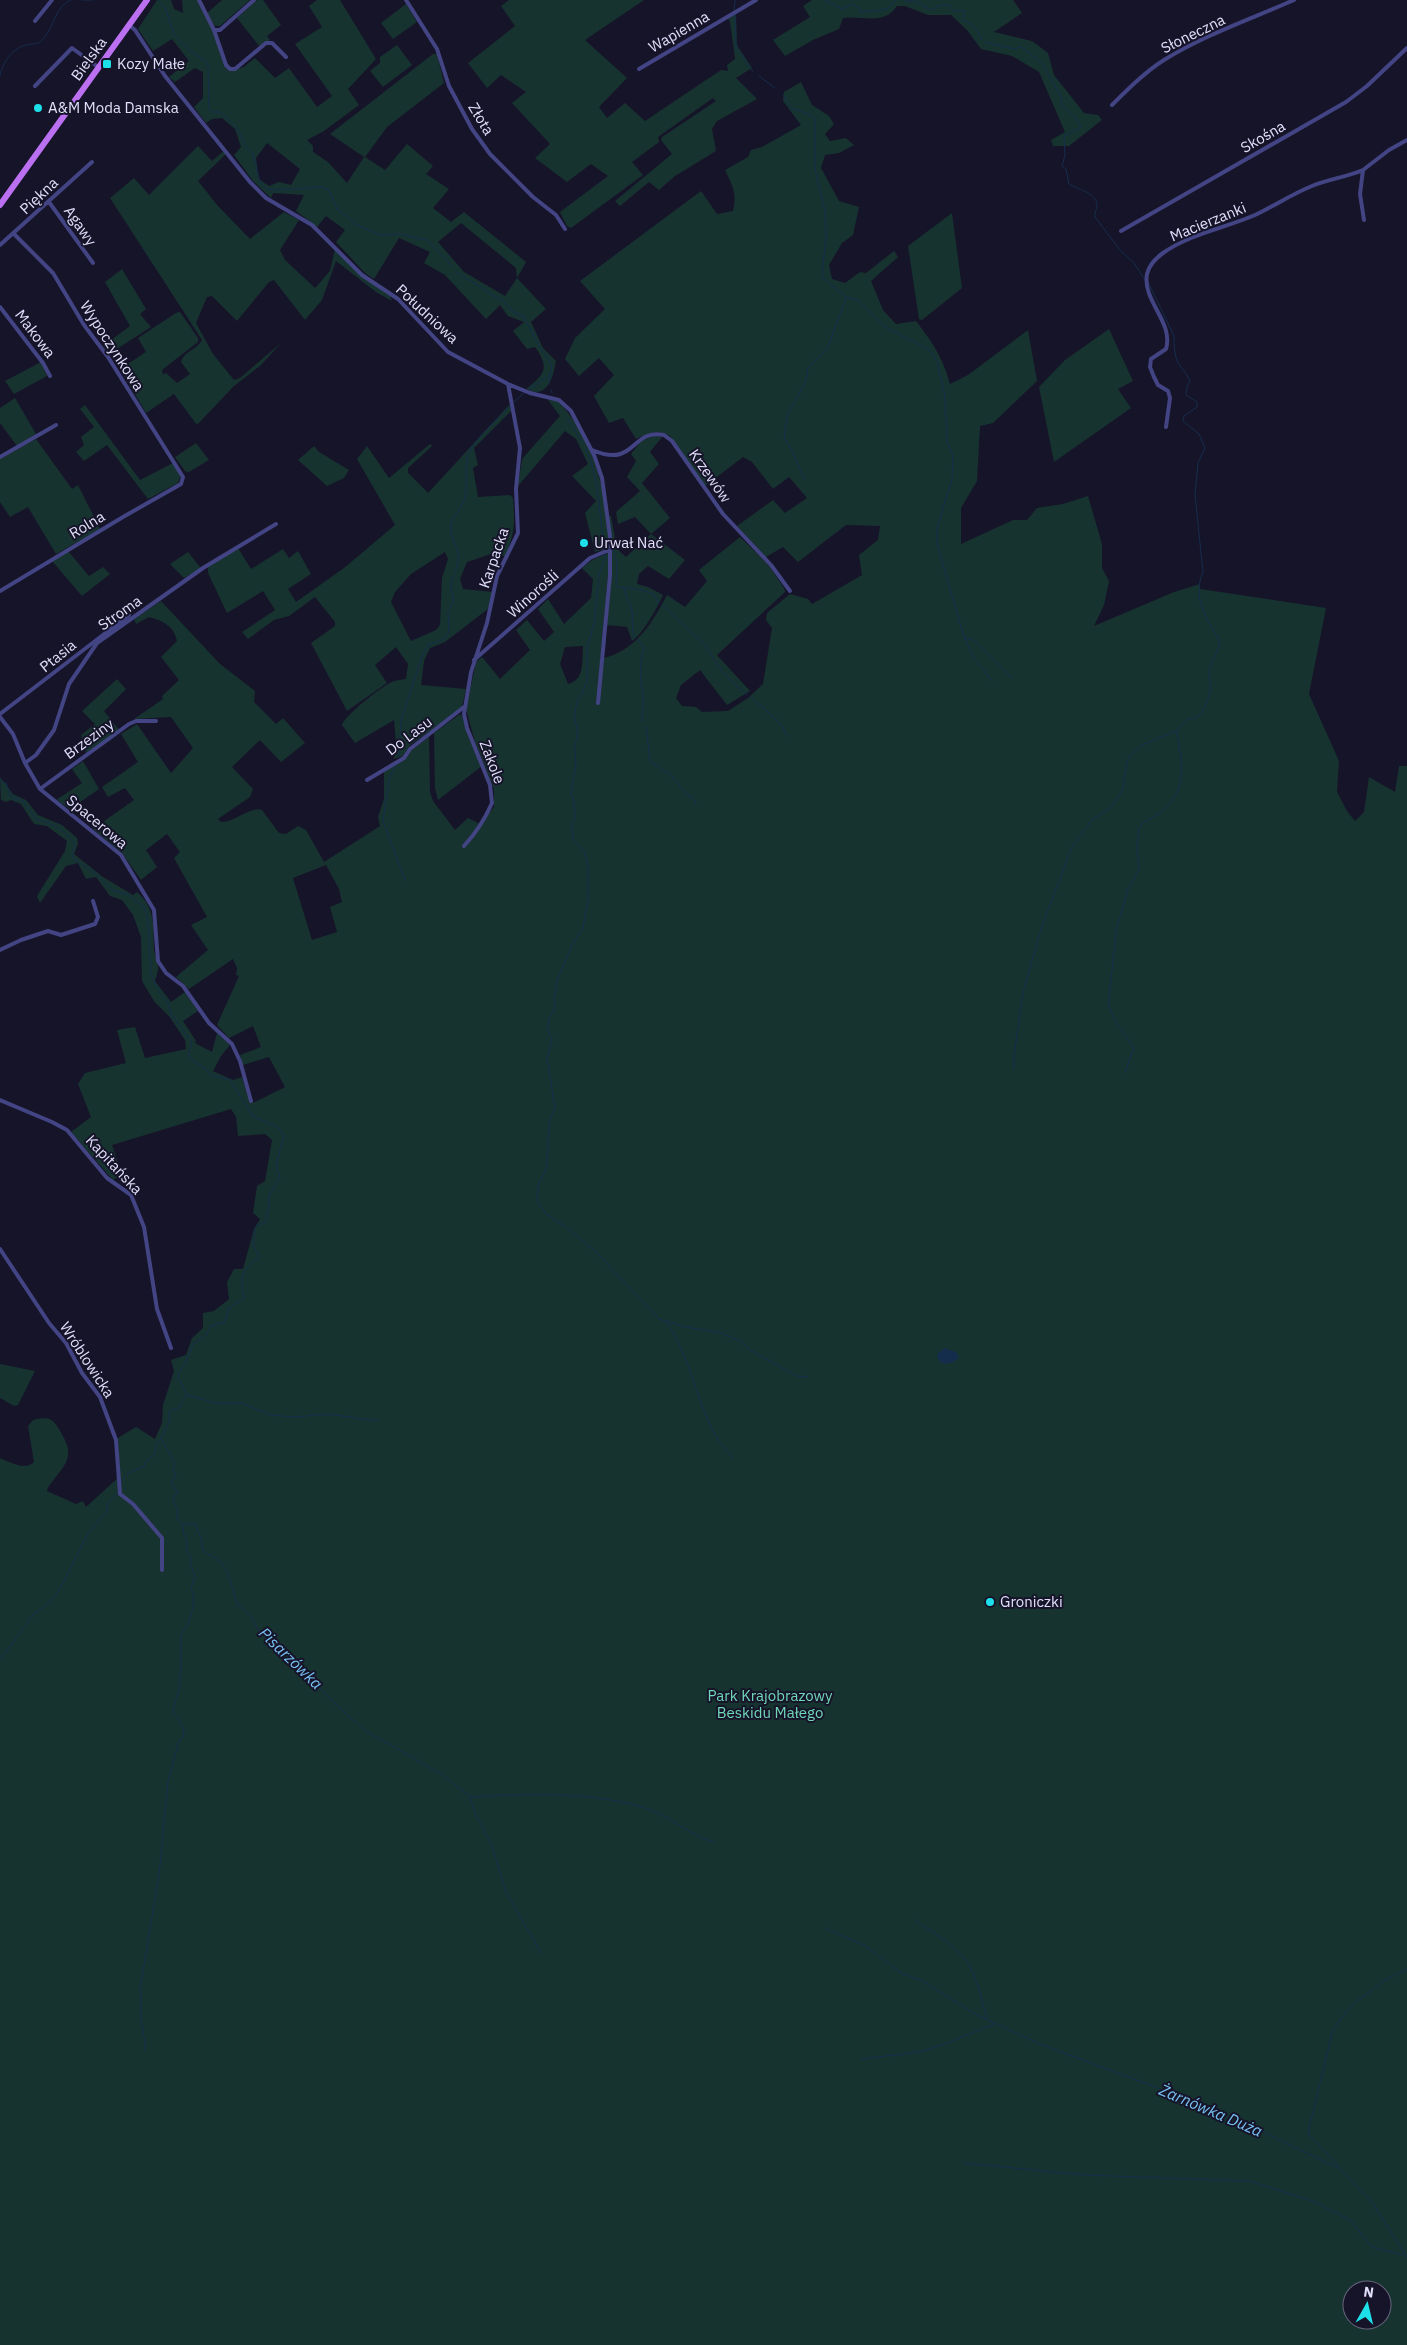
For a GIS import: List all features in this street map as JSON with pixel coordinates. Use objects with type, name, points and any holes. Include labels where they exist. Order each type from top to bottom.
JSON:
[{"type":"main road","name":"Bielska","points":[[0,205],[146,0]]},
{"type":"street","points":[[35,21],[52,0]]},
{"type":"street","points":[[199,0],[214,30],[226,65],[230,69],[236,69],[266,44],[272,43],[286,57]]},
{"type":"street","points":[[214,30],[220,30],[254,0]]},
{"type":"street","name":"Złota","points":[[406,0],[437,49],[449,86],[472,129],[490,154],[533,197],[556,215],[565,229]]},
{"type":"street","name":"Wapienna","points":[[639,69],[756,0]]},
{"type":"street","name":"Słoneczna","points":[[1112,105],[1146,73],[1164,60],[1185,48],[1294,0]]},
{"type":"street","name":"Południowa","points":[[129,25],[165,76],[250,182],[266,198],[312,225],[362,275],[398,299],[448,352],[508,384],[530,393],[547,395],[559,400],[571,411],[592,450],[602,478],[611,549],[598,703]]},
{"type":"street","points":[[35,86],[72,48],[98,67]]},
{"type":"street","name":"Skośna","points":[[1121,231],[1346,102],[1367,86],[1407,48]]},
{"type":"street","points":[[1364,220],[1360,194],[1363,170],[1389,150],[1407,140]]},
{"type":"street","name":"Piękna","points":[[0,245],[92,162]]},
{"type":"street","name":"Macierzanki","points":[[1166,427],[1170,398],[1168,391],[1158,385],[1150,367],[1151,359],[1166,349],[1168,343],[1164,324],[1146,286],[1148,272],[1153,261],[1163,253],[1190,240],[1255,215],[1314,185],[1363,170]]},
{"type":"street","name":"Agawy","points":[[49,202],[93,263]]},
{"type":"street","name":"Wypoczynkowa","points":[[14,234],[53,274],[84,325],[108,357],[183,477]]},
{"type":"street","name":"Makowa","points":[[0,307],[44,363],[50,376]]},
{"type":"street","name":"Karpacka","points":[[464,708],[474,660],[487,623],[497,576],[518,533],[516,489],[520,448],[508,384]]},
{"type":"street","points":[[0,457],[56,425]]},
{"type":"street","name":"Krzewów","points":[[592,450],[614,456],[624,454],[649,435],[664,434],[672,441],[723,514],[771,565],[790,591]]},
{"type":"street","name":"Rolna","points":[[0,591],[181,484],[183,477]]},
{"type":"street","name":"Stroma","points":[[25,763],[36,755],[54,730],[69,684],[96,643],[204,568],[276,524]]},
{"type":"street","name":"Winorośli","points":[[474,660],[590,558],[611,549]]},
{"type":"street","name":"Ptasia","points":[[0,715],[129,615]]},
{"type":"street","name":"Do Lasu","points":[[367,780],[384,767],[404,758],[410,749],[464,708]]},
{"type":"street","name":"Zakole","points":[[464,708],[467,728],[490,785],[492,803],[482,820],[480,828],[464,846]]},
{"type":"street","name":"Spacerowa","points":[[0,715],[13,734],[25,763],[40,789],[121,855],[154,910],[158,961],[166,973],[183,986],[209,1023],[232,1044],[240,1061],[251,1101]]},
{"type":"street","name":"Brzeziny","points":[[40,789],[129,724],[136,721],[156,721]]},
{"type":"street","points":[[0,950],[21,940],[48,931],[61,935],[95,924],[98,917],[93,901]]},
{"type":"street","name":"Kapitańska","points":[[0,1100],[67,1130],[107,1178],[131,1195],[144,1227],[158,1309],[170,1348]]},
{"type":"street","name":"Wróblowicka","points":[[0,1249],[49,1323],[71,1351],[82,1373],[100,1396],[116,1440],[120,1494],[133,1504],[162,1538],[162,1570]]},
{"type":"green space","points":[[157,0],[171,0],[174,9],[183,13],[182,0],[197,0],[213,31],[225,67],[229,71],[244,67],[255,58],[275,78],[289,68],[317,107],[332,96],[295,44],[322,27],[309,6],[317,0],[340,0],[376,59],[348,89],[359,105],[324,131],[307,140],[313,146],[313,152],[328,162],[347,183],[364,157],[330,134],[433,54],[437,54],[444,83],[387,127],[365,157],[385,170],[407,144],[433,166],[426,174],[449,189],[433,208],[451,222],[464,212],[526,262],[517,278],[546,309],[531,322],[543,348],[556,361],[548,386],[539,392],[526,389],[538,379],[544,366],[543,360],[535,347],[527,349],[513,331],[524,322],[508,316],[500,305],[486,319],[445,275],[424,263],[430,252],[399,238],[374,279],[365,273],[336,242],[345,230],[326,216],[317,227],[296,211],[304,195],[273,193],[271,198],[253,181],[234,155],[241,147],[235,129],[222,118],[212,119],[206,123],[194,107],[203,98],[203,72],[195,68],[175,82],[169,77],[189,61],[172,39],[153,51],[138,29]],"holes":[[[267,143],[300,169],[291,185],[279,182],[269,186],[259,179],[256,158]],[[461,223],[516,268],[517,278],[505,296],[464,272],[438,242]]]},
{"type":"green space","points":[[222,0],[250,0],[220,26],[215,26],[206,14]]},
{"type":"green space","points":[[257,0],[263,0],[281,25],[267,36],[270,40],[260,47],[237,18]]},
{"type":"green space","points":[[509,0],[644,0],[585,40],[627,78],[599,107],[607,118],[625,103],[645,121],[721,70],[728,71],[727,65],[735,59],[730,21],[728,19],[736,14],[737,45],[752,68],[736,78],[757,99],[717,121],[712,129],[716,151],[675,176],[659,190],[649,182],[620,206],[615,201],[672,154],[661,140],[662,137],[716,101],[713,98],[658,137],[659,142],[632,162],[643,175],[571,228],[567,226],[560,212],[608,176],[591,164],[567,182],[535,158],[550,144],[512,103],[526,92],[501,75],[487,88],[468,63],[515,26],[501,6]]},
{"type":"green space","points":[[812,0],[1013,0],[1022,13],[994,32],[1032,41],[1048,53],[1054,75],[1084,113],[1098,115],[1102,120],[1069,146],[1053,146],[1051,140],[1065,132],[1039,72],[1012,56],[981,49],[967,30],[951,15],[928,15],[905,6],[897,6],[886,16],[879,18],[843,18],[839,29],[813,40],[785,56],[773,40],[810,17],[803,6]]},
{"type":"green space","points":[[406,4],[417,22],[393,39],[381,23]]},
{"type":"green space","points":[[397,45],[412,65],[383,87],[370,71],[380,63],[380,57]]},
{"type":"green space","name":"Park Krajobrazowy Beskidu Małego","points":[[801,82],[812,105],[829,116],[834,124],[825,134],[830,141],[846,138],[854,145],[839,153],[825,155],[821,168],[839,201],[859,207],[853,235],[842,243],[829,265],[832,279],[845,283],[860,272],[866,273],[894,251],[898,257],[871,281],[883,310],[896,324],[916,321],[937,351],[950,384],[968,375],[1028,330],[1037,381],[993,423],[980,426],[977,481],[961,508],[961,544],[1013,520],[1027,520],[1037,508],[1063,504],[1088,496],[1102,544],[1102,568],[1109,581],[1104,605],[1094,626],[1174,592],[1200,584],[1200,589],[1326,608],[1309,694],[1339,761],[1337,792],[1347,811],[1355,821],[1364,812],[1369,777],[1395,792],[1399,766],[1407,766],[1407,2345],[0,2345],[0,1458],[22,1466],[30,1465],[34,1462],[28,1426],[33,1420],[45,1418],[51,1420],[66,1443],[68,1454],[65,1465],[50,1484],[47,1491],[76,1504],[83,1501],[86,1507],[120,1476],[118,1438],[136,1427],[155,1439],[162,1423],[163,1405],[174,1371],[171,1360],[186,1355],[192,1338],[203,1328],[203,1313],[214,1311],[229,1299],[227,1282],[234,1269],[243,1269],[254,1229],[260,1219],[253,1213],[257,1186],[265,1181],[272,1140],[265,1134],[238,1136],[236,1117],[231,1109],[112,1145],[122,1174],[113,1180],[71,1132],[91,1117],[78,1084],[85,1073],[126,1063],[117,1030],[135,1027],[145,1058],[186,1049],[185,1040],[169,1016],[154,1001],[142,981],[141,937],[133,915],[122,900],[110,896],[96,877],[86,879],[78,863],[66,866],[40,903],[37,896],[65,851],[67,841],[47,826],[34,824],[21,804],[11,800],[6,802],[1,800],[0,777],[13,794],[26,800],[38,815],[62,825],[77,838],[78,844],[74,854],[103,877],[133,895],[137,892],[143,898],[148,905],[152,918],[154,950],[158,962],[155,981],[171,1002],[185,992],[198,1011],[183,1021],[196,1041],[195,1043],[212,1052],[217,1033],[230,1045],[221,1056],[213,1071],[233,1080],[242,1077],[250,1103],[285,1087],[269,1057],[243,1065],[240,1055],[261,1047],[253,1026],[229,1038],[217,1025],[239,976],[236,975],[237,968],[233,959],[189,989],[176,977],[208,950],[191,925],[207,917],[174,858],[180,852],[167,834],[146,850],[157,867],[141,880],[122,853],[93,829],[134,800],[125,788],[108,797],[102,787],[138,762],[121,734],[137,724],[171,773],[193,748],[171,717],[134,719],[163,699],[162,696],[179,680],[161,657],[177,641],[171,628],[163,622],[149,617],[136,624],[134,619],[161,601],[220,664],[255,691],[254,702],[276,724],[283,718],[305,743],[281,762],[260,740],[232,767],[253,789],[250,797],[218,819],[221,822],[232,820],[246,812],[262,810],[279,833],[286,834],[298,826],[306,830],[324,862],[380,826],[378,817],[384,799],[384,771],[429,737],[430,792],[433,801],[455,830],[468,818],[480,824],[494,807],[494,789],[475,742],[466,709],[476,662],[482,657],[500,679],[530,650],[516,630],[527,620],[544,641],[554,632],[538,609],[548,599],[564,624],[591,598],[593,579],[582,568],[592,560],[608,553],[608,575],[598,686],[601,685],[604,658],[625,649],[642,634],[667,595],[685,607],[707,581],[699,570],[740,537],[767,563],[785,592],[717,655],[750,691],[727,705],[700,670],[681,685],[676,698],[682,706],[696,707],[702,712],[728,711],[748,698],[763,684],[772,628],[766,620],[767,613],[790,594],[808,599],[812,604],[862,575],[859,555],[878,540],[880,526],[846,525],[798,562],[783,547],[766,557],[737,526],[773,500],[785,513],[807,498],[789,477],[773,489],[752,462],[743,457],[705,486],[670,436],[653,433],[636,439],[623,418],[609,423],[594,396],[614,375],[599,358],[579,376],[565,359],[575,338],[605,309],[580,281],[701,191],[717,214],[733,211],[734,190],[725,170],[748,157],[751,150],[762,147],[801,125],[783,101],[784,92]],"holes":[[[583,646],[580,674],[573,682],[568,684],[560,664],[565,647]],[[326,865],[339,889],[342,902],[330,907],[337,932],[312,940],[293,878]]]},
{"type":"green space","points":[[198,146],[212,161],[224,151],[226,154],[198,181],[218,206],[250,239],[284,212],[299,220],[280,250],[285,260],[315,288],[330,271],[335,249],[361,276],[390,296],[392,301],[376,292],[336,261],[322,300],[305,320],[274,280],[269,282],[237,321],[212,296],[207,297],[196,323],[213,354],[234,380],[240,378],[281,343],[261,365],[234,386],[197,425],[174,394],[146,413],[120,369],[146,352],[138,338],[176,313],[180,312],[198,338],[198,342],[162,370],[163,375],[166,373],[177,383],[190,374],[181,362],[185,355],[202,340],[110,198],[134,178],[149,195]]},
{"type":"green space","points":[[952,213],[962,288],[922,320],[919,319],[908,246]]},
{"type":"green space","points":[[122,269],[146,309],[140,314],[151,327],[109,354],[103,346],[130,326],[105,282]]},
{"type":"green space","points":[[1109,329],[1133,381],[1118,389],[1131,408],[1054,462],[1039,387],[1065,360]]},
{"type":"green space","points":[[41,362],[47,376],[14,394],[5,381]]},
{"type":"green space","points":[[15,398],[36,434],[17,446],[0,423],[0,408]]},
{"type":"green space","points":[[548,400],[558,401],[571,416],[590,451],[597,470],[606,509],[609,548],[595,552],[585,513],[596,501],[572,476],[588,464],[576,439],[565,431],[518,486],[522,459],[560,416]]},
{"type":"green space","points":[[510,404],[511,411],[474,448],[478,465],[473,468],[478,497],[510,495],[513,498],[514,528],[511,541],[505,557],[497,552],[467,562],[460,579],[463,589],[492,592],[488,609],[445,642],[430,648],[424,661],[421,685],[466,689],[462,707],[410,745],[403,756],[394,759],[396,743],[394,720],[355,743],[342,725],[357,708],[382,688],[394,681],[406,679],[408,664],[396,647],[375,665],[387,683],[347,711],[311,643],[335,626],[335,622],[315,597],[289,616],[274,620],[248,639],[242,632],[275,610],[263,591],[227,613],[208,573],[208,567],[238,548],[251,569],[283,549],[289,558],[298,551],[311,574],[288,589],[296,602],[344,568],[395,525],[357,459],[367,446],[389,478],[430,444],[432,446],[408,468],[408,473],[428,493]],"holes":[[[445,552],[448,559],[442,578],[440,625],[436,630],[411,641],[391,602],[395,592],[411,574]]]},
{"type":"green space","points":[[85,405],[140,480],[173,463],[181,475],[178,483],[148,499],[107,445],[84,461],[76,452],[84,445],[81,437],[94,427],[80,409]]},
{"type":"green space","points":[[654,436],[662,437],[650,452],[659,464],[642,483],[670,518],[651,534],[635,517],[618,524],[616,512],[640,491],[627,477],[636,461],[631,454],[642,440]]},
{"type":"green space","points":[[36,439],[72,489],[78,485],[100,529],[56,554],[28,507],[10,517],[0,502],[0,459]]},
{"type":"green space","points":[[196,443],[209,460],[189,472],[185,471],[175,457]]},
{"type":"green space","points":[[314,446],[319,452],[349,470],[344,478],[327,486],[298,460]]},
{"type":"green space","points":[[609,516],[611,516],[617,549],[626,557],[651,534],[685,560],[669,579],[648,566],[639,574],[637,584],[648,587],[663,595],[645,627],[632,641],[627,627],[607,625],[612,559]]},
{"type":"green space","points":[[68,551],[89,576],[103,567],[110,574],[82,596],[52,561]]},
{"type":"green space","points":[[188,552],[200,567],[199,570],[184,578],[170,564]]},
{"type":"green space","points":[[117,679],[126,689],[104,711],[119,730],[86,753],[81,735],[95,724],[82,711]]},
{"type":"green space","points":[[460,714],[482,766],[438,800],[435,788],[434,733]]},
{"type":"green space","points":[[83,761],[99,789],[70,809],[56,800],[82,783],[72,769]]},
{"type":"green space","points":[[0,1364],[35,1371],[18,1405],[14,1406],[0,1398]]},
{"type":"water","points":[[945,1348],[956,1352],[959,1358],[946,1364],[940,1361],[937,1354]]},
{"type":"waterway","name":"Pisarzówka","points":[[0,76],[9,56],[22,46],[38,43],[42,40],[61,7],[71,0]]},
{"type":"waterway","name":"Pisarzówka","points":[[82,0],[93,0]]},
{"type":"waterway","points":[[159,0],[166,10],[174,35],[193,53],[205,61],[208,66],[209,109],[212,112],[220,112],[237,128],[246,147],[253,154],[260,182],[267,189],[323,187],[329,190],[337,209],[357,225],[380,235],[399,234],[427,240],[452,266]]},
{"type":"waterway","points":[[734,10],[735,0]]},
{"type":"waterway","points":[[825,0],[842,9],[852,4],[859,8],[860,12],[887,9],[896,0]]},
{"type":"waterway","points":[[904,0],[918,2],[930,10],[942,5],[948,5],[954,11],[964,10],[963,21],[972,25],[982,40]]},
{"type":"waterway","points":[[735,15],[736,47],[753,72]]},
{"type":"waterway","points":[[985,42],[1014,49],[1021,47],[1042,63],[1062,98],[1061,105],[1075,117],[1081,127],[1064,136],[1065,155],[1062,166],[1066,169],[1069,184],[1094,197],[1097,205],[1095,217],[1120,250],[1134,263],[1145,280]]},
{"type":"waterway","points":[[759,76],[775,88]]},
{"type":"waterway","points":[[783,95],[791,108],[813,116],[815,121],[815,169],[825,211],[826,234],[822,277],[846,297],[858,300],[885,327],[930,350],[937,361],[945,396],[947,442],[953,456],[952,479],[937,528],[937,544],[964,637],[974,658],[992,681]]},
{"type":"waterway","points":[[456,272],[504,302],[513,312],[523,316],[552,365],[549,383]]},
{"type":"waterway","points":[[1014,1069],[1014,1056],[1023,992],[1042,926],[1072,847],[1092,820],[1111,807],[1123,789],[1127,761],[1130,756],[1142,745],[1176,731],[1187,719],[1196,718],[1202,710],[1210,692],[1209,669],[1220,641],[1202,608],[1199,590],[1203,572],[1195,495],[1198,463],[1205,448],[1199,434],[1183,421],[1184,416],[1197,407],[1197,402],[1186,395],[1190,381],[1177,361],[1174,336],[1149,284]]},
{"type":"waterway","points":[[805,479],[791,448],[784,438],[787,416],[806,381],[808,368],[828,347],[846,298]]},
{"type":"waterway","points":[[528,390],[550,375]]},
{"type":"waterway","points":[[514,402],[524,393]]},
{"type":"waterway","points":[[399,756],[401,720],[422,656],[428,645],[444,639],[449,632],[448,612],[454,601],[452,580],[458,561],[458,552],[451,534],[451,524],[465,497],[468,455],[481,436],[510,406]]},
{"type":"waterway","points":[[567,418],[583,443]]},
{"type":"waterway","points":[[586,449],[597,486],[605,558],[599,575],[594,623],[587,649],[587,681],[582,694],[578,698],[574,716],[578,732],[574,744],[576,764],[571,792],[574,801],[575,818],[572,824],[573,840],[585,853],[588,869],[588,898],[583,928],[572,945],[557,981],[554,1000],[555,1008],[549,1018],[548,1030],[552,1040],[547,1058],[555,1108],[550,1119],[546,1169],[538,1185],[537,1200],[545,1213],[570,1230],[597,1253],[659,1319],[686,1327],[721,1333],[740,1341],[750,1350],[797,1376],[807,1377]]},
{"type":"waterway","points":[[602,541],[609,546]]},
{"type":"waterway","points":[[613,550],[617,562],[616,587],[636,589],[650,593],[655,595],[658,603]]},
{"type":"waterway","points":[[624,588],[632,610],[635,638]]},
{"type":"waterway","points":[[662,605],[704,644],[725,675],[747,695]]},
{"type":"waterway","points":[[965,637],[975,641],[1013,679]]},
{"type":"waterway","points":[[638,640],[644,648],[640,672],[643,699],[642,721],[644,723]]},
{"type":"waterway","points":[[751,697],[781,724],[787,736]]},
{"type":"waterway","points":[[646,726],[650,761],[672,776],[687,795],[693,798],[696,804]]},
{"type":"waterway","points":[[1125,1072],[1134,1048],[1117,1024],[1109,1007],[1116,931],[1128,889],[1139,870],[1137,849],[1139,827],[1165,809],[1172,800],[1180,782],[1181,762],[1176,731]]},
{"type":"waterway","points":[[396,764],[389,779],[383,821],[405,880]]},
{"type":"waterway","name":"Pisarzówka","points":[[0,781],[6,783],[11,797],[23,801],[36,819],[53,825],[72,840],[75,845],[72,855],[74,859],[96,874],[112,890],[128,895],[143,906],[148,918],[151,974],[160,994],[168,1003],[171,1014],[192,1043],[188,1056],[211,1075],[230,1080],[253,1116],[279,1128],[284,1136],[277,1161],[280,1177],[269,1196],[265,1222],[257,1226],[255,1231],[253,1245],[259,1256],[245,1271],[242,1280],[244,1298],[229,1308],[225,1322],[211,1326],[206,1335],[193,1344],[186,1362],[179,1372],[178,1377],[186,1397],[180,1407],[168,1412],[170,1419],[161,1439],[175,1463],[173,1470],[176,1476],[171,1482],[177,1492],[173,1500],[178,1511],[177,1517],[182,1524],[195,1524],[201,1538],[203,1551],[218,1560],[224,1567],[230,1578],[238,1605],[249,1614],[259,1631],[272,1638],[329,1698],[364,1730],[443,1775],[470,1797],[556,1795],[599,1798],[621,1802],[651,1810],[695,1835],[714,1842]]},
{"type":"waterway","points":[[666,1321],[680,1346],[711,1427],[733,1458]]},
{"type":"waterway","points":[[187,1395],[216,1403],[242,1403],[270,1415],[295,1417],[328,1414],[378,1421]]},
{"type":"waterway","points":[[121,1482],[127,1474],[145,1466],[146,1462],[155,1454],[157,1443],[161,1439]]},
{"type":"waterway","points":[[0,1660],[33,1615],[52,1600],[60,1589],[88,1533],[107,1512],[108,1503],[117,1494]]},
{"type":"waterway","points":[[145,2051],[140,1990],[159,1875],[168,1781],[179,1740],[183,1738],[184,1728],[173,1712],[180,1682],[181,1634],[190,1619],[194,1600],[191,1589],[195,1576],[190,1564],[191,1557],[186,1549],[187,1540],[182,1524]]},
{"type":"waterway","points":[[470,1798],[476,1815],[492,1846],[506,1892],[541,1953]]},
{"type":"waterway","points":[[915,1920],[948,1943],[965,1959],[976,1980],[987,2018]]},
{"type":"waterway","name":"Żarnówka Duża","points":[[825,1928],[865,1946],[903,1974],[921,1980],[977,2015],[1040,2044],[1217,2110],[1340,2169],[1373,2204],[1407,2257]]},
{"type":"waterway","points":[[1339,2167],[1308,2133],[1333,2029],[1352,2005],[1385,1980],[1407,1969]]},
{"type":"waterway","points":[[861,2059],[919,2052],[948,2043],[994,2024]]},
{"type":"waterway","points":[[964,2163],[1084,2175],[1249,2181],[1313,2201],[1350,2220],[1372,2247],[1403,2255]]},
{"type":"place","name":"Kozy Małe","points":[[107,64]]},
{"type":"place","name":"A&M Moda Damska","points":[[38,108]]},
{"type":"place","name":"Urwał Nać","points":[[584,543]]},
{"type":"place","name":"Groniczki","points":[[990,1602]]}]
